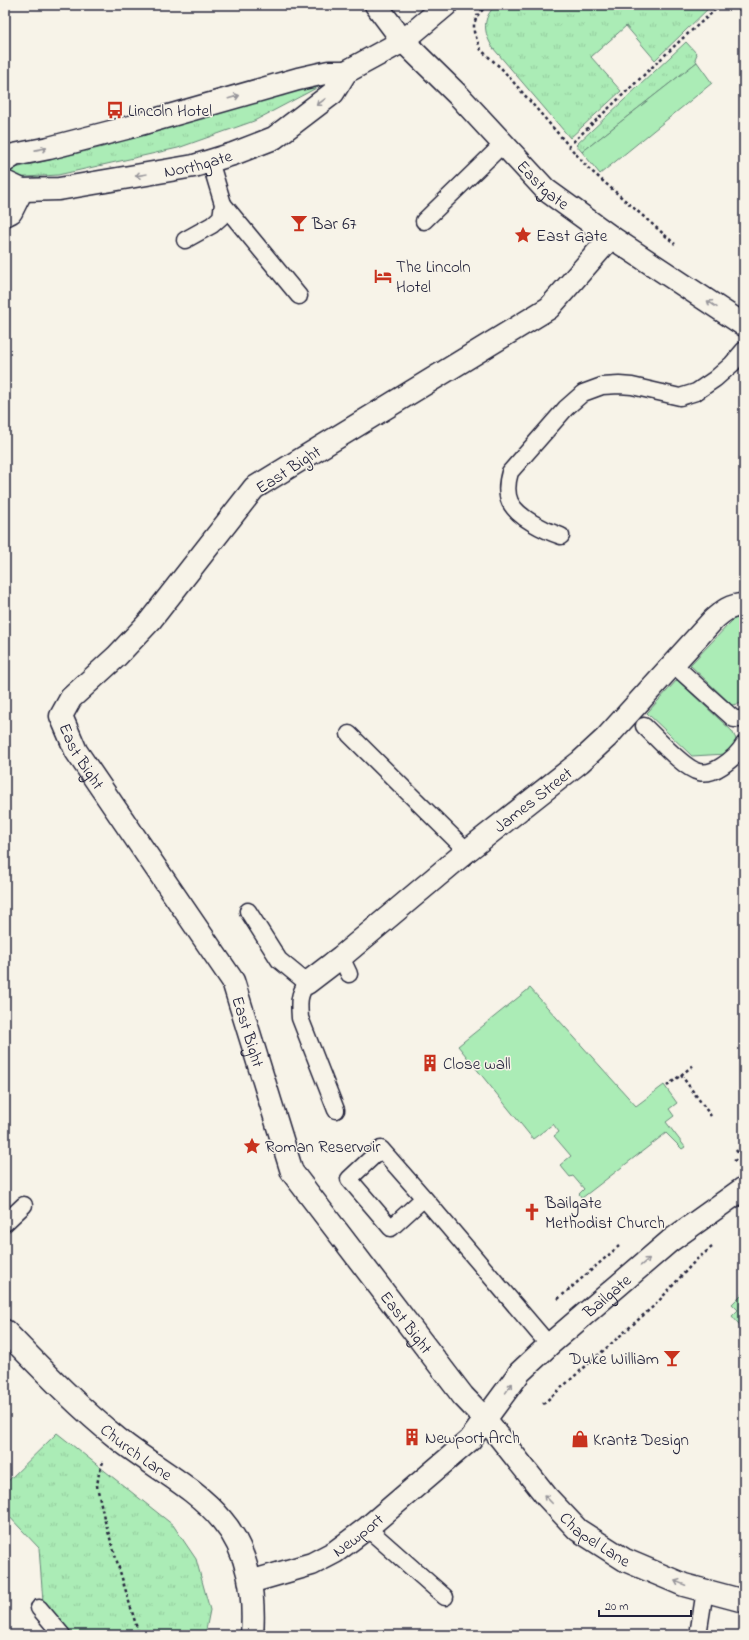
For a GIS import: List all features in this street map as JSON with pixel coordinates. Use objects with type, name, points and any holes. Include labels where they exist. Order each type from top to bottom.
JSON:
[{"type":"street","name":"Eastgate","points":[[376,5],[403,41],[460,97],[546,190],[611,237],[744,325]]},
{"type":"street","name":"Northgate","points":[[5,162],[14,155],[49,148],[130,127],[298,79],[329,72],[346,72],[403,41],[446,5]]},
{"type":"street","name":"Northgate","points":[[5,215],[11,212],[13,186],[59,189],[194,166],[233,154],[274,138],[333,93],[346,72]]},
{"type":"street","name":"East Bight","points":[[486,1420],[463,1396],[292,1172],[233,981],[76,750],[61,716],[71,698],[116,656],[150,621],[254,488],[549,308],[611,237]]},
{"type":"street","name":"James Street","points":[[307,983],[345,966],[466,851],[580,762],[606,738],[674,665],[713,620],[726,608],[744,604]]},
{"type":"street","name":"Bailgate","points":[[486,1420],[520,1372],[549,1345],[670,1241],[744,1188]]},
{"type":"street","name":"Church Lane","points":[[5,1331],[85,1412],[118,1439],[186,1488],[223,1520],[238,1543],[250,1582]]},
{"type":"street","name":"Newport","points":[[250,1582],[312,1564],[335,1552],[367,1528],[437,1470],[470,1440],[486,1420]]},
{"type":"street","name":"Chapel Lane","points":[[486,1420],[546,1497],[578,1530],[625,1560],[684,1585],[744,1601]]},
{"type":"street","points":[[250,1582],[253,1605],[252,1635]]},
{"type":"lane","points":[[424,221],[503,144]]},
{"type":"lane","points":[[210,161],[223,204],[299,296]]},
{"type":"lane","points":[[186,240],[212,225],[221,217],[223,204]]},
{"type":"lane","points":[[562,536],[546,531],[520,515],[510,502],[507,484],[510,472],[566,408],[583,393],[602,386],[632,386],[680,397],[696,392],[732,364],[744,350]]},
{"type":"lane","points":[[674,665],[741,722]]},
{"type":"lane","points":[[644,726],[689,768],[700,772],[714,770],[730,761],[741,750],[744,744]]},
{"type":"lane","points":[[349,734],[466,851]]},
{"type":"lane","points":[[248,911],[279,960],[307,983],[301,992],[299,1004],[300,1018],[336,1110]]},
{"type":"lane","points":[[424,1198],[391,1228],[349,1179],[381,1149],[424,1198],[549,1345]]},
{"type":"lane","points":[[5,1223],[24,1205]]},
{"type":"lane","points":[[367,1528],[445,1597]]},
{"type":"lane","points":[[698,1635],[704,1590]]},
{"type":"lane","points":[[39,1608],[62,1635]]},
{"type":"path","points":[[487,5],[477,16],[474,24],[474,32],[482,50],[502,69],[588,168],[676,246]]},
{"type":"path","points":[[573,142],[721,5]]},
{"type":"path","points":[[667,1086],[695,1064]]},
{"type":"path","points":[[681,1075],[711,1116]]},
{"type":"path","points":[[736,1150],[741,1157]]},
{"type":"path","points":[[543,1404],[656,1304],[696,1260],[717,1242]]},
{"type":"path","points":[[118,1439],[103,1462],[99,1473],[97,1486],[104,1518],[139,1635]]},
{"type":"green space","points":[[496,5],[712,5],[655,60],[626,26],[591,57],[621,91],[570,138],[493,48],[487,36],[486,20],[491,10]]},
{"type":"green space","points":[[686,42],[697,54],[695,59],[697,62],[582,152],[576,145]]},
{"type":"green space","points":[[697,62],[712,83],[600,174],[582,152]]},
{"type":"green space","points":[[324,84],[254,121],[178,148],[58,175],[11,178],[7,170],[103,147],[154,130],[249,102]]},
{"type":"green space","points":[[744,615],[744,703],[732,705],[690,665],[734,619]]},
{"type":"green space","points":[[677,680],[732,731],[736,739],[734,746],[726,754],[692,756],[647,713]]},
{"type":"green space","points":[[530,988],[636,1106],[664,1085],[677,1103],[669,1109],[674,1116],[666,1122],[685,1147],[682,1149],[666,1133],[582,1198],[579,1194],[584,1189],[573,1176],[570,1177],[560,1165],[571,1156],[554,1136],[559,1132],[553,1124],[533,1139],[458,1046]]},
{"type":"green space","points":[[744,1292],[744,1330],[732,1316],[738,1310],[732,1304]]},
{"type":"green space","points":[[57,1433],[173,1525],[196,1559],[210,1610],[205,1635],[65,1635],[43,1602],[39,1548],[5,1512],[5,1484]]},
{"type":"place","name":"Lincoln Hotel","points":[[115,110]]},
{"type":"place","name":"Bar 67","points":[[299,223]]},
{"type":"place","name":"East Gate","points":[[523,235]]},
{"type":"place","name":"The Lincoln Hotel","points":[[383,276]]},
{"type":"place","name":"Close wall","points":[[430,1063]]},
{"type":"place","name":"Roman Reservoir","points":[[252,1146]]},
{"type":"place","name":"Bailgate Methodist Church","points":[[532,1212]]},
{"type":"place","name":"Duke William","points":[[672,1358]]},
{"type":"place","name":"Newport Arch","points":[[412,1437]]},
{"type":"place","name":"Krantz Design","points":[[580,1439]]}]
